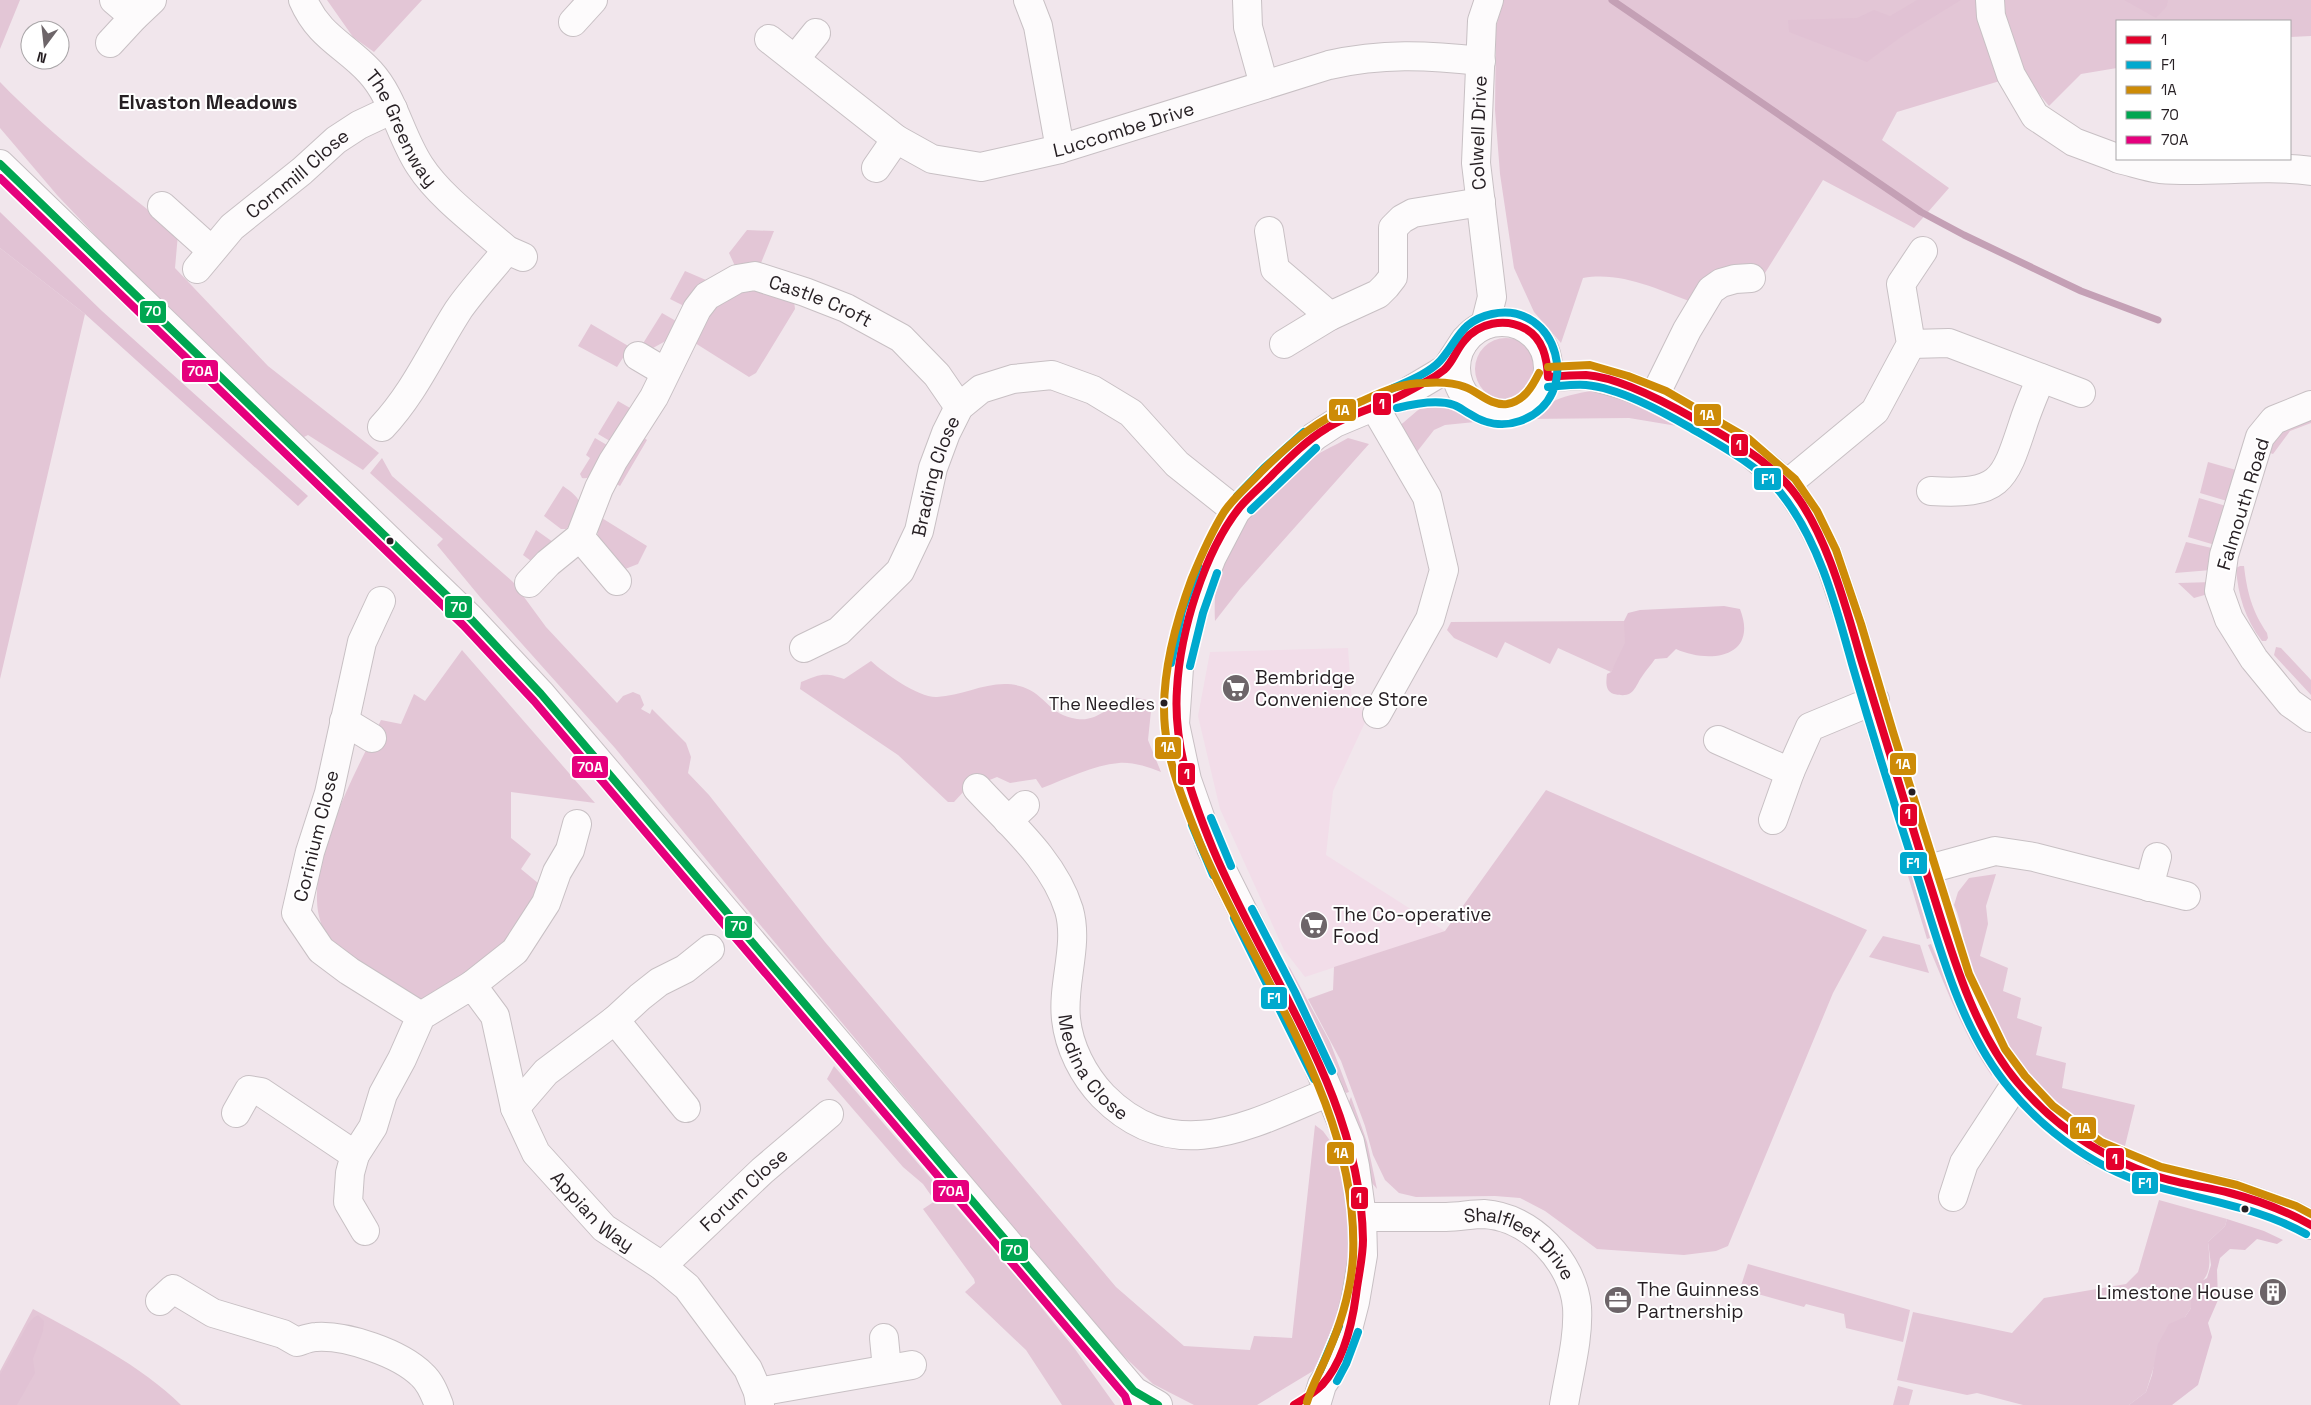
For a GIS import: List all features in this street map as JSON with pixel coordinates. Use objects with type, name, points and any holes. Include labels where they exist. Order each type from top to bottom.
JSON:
[{"type":"street","name":"The Greenway","points":[[303,0],[316,24],[338,46],[370,72],[393,109],[405,139],[427,176],[515,254],[460,309],[421,376],[395,414],[381,426]]},
{"type":"street","points":[[573,22],[594,0]]},
{"type":"street","points":[[1028,0],[1038,26],[1060,149]]},
{"type":"street","points":[[1247,0],[1248,28],[1264,85]]},
{"type":"street","name":"Colwell Drive","points":[[1486,329],[1492,296],[1476,163],[1482,21],[1489,0]]},
{"type":"street","points":[[1990,0],[1991,16],[2011,75],[2035,116],[2074,142],[2116,158]]},
{"type":"street","points":[[110,43],[133,6]]},
{"type":"street","points":[[795,59],[816,33]]},
{"type":"street","name":"Luccombe Drive","points":[[770,39],[896,139],[932,159],[981,167],[1060,149],[1264,85],[1351,60],[1416,55],[1481,61]]},
{"type":"street","name":"Cornmill Close","points":[[162,206],[204,260],[232,227],[302,171],[336,140],[359,125],[393,109]]},
{"type":"street","points":[[876,168],[896,139]]},
{"type":"street","points":[[2122,160],[2158,168],[2220,170],[2281,168],[2311,171]]},
{"type":"street","points":[[0,164],[470,618],[540,694],[1136,1398],[1158,1405]]},
{"type":"street","points":[[1284,344],[1330,316],[1378,294],[1386,286],[1393,277],[1393,228],[1402,219],[1413,212],[1481,202]]},
{"type":"street","points":[[1269,231],[1275,269],[1330,316]]},
{"type":"street","points":[[1787,484],[1875,411],[1911,344],[1901,284],[1923,251]]},
{"type":"street","name":"Castle Croft","points":[[529,583],[548,563],[580,537],[599,488],[613,461],[654,397],[697,309],[707,296],[737,279],[755,276],[805,292],[846,308],[901,338],[937,375],[959,407]]},
{"type":"street","points":[[1654,397],[1711,290],[1721,283],[1735,279],[1751,278]]},
{"type":"street","points":[[1294,1405],[1319,1395],[1340,1351],[1355,1302],[1363,1255],[1362,1217],[1350,1142],[1306,1037],[1211,848],[1187,780],[1175,724],[1179,668],[1192,608],[1212,557],[1236,511],[1315,436],[1335,423],[1404,394],[1446,369],[1486,329],[1525,328],[1536,336],[1547,358],[1548,376],[1537,399],[1524,409],[1510,414],[1484,411],[1464,396],[1452,394],[1404,394]]},
{"type":"street","points":[[1464,396],[1457,378],[1457,358],[1486,329]]},
{"type":"street","points":[[1911,344],[1949,343],[2081,393]]},
{"type":"street","points":[[638,356],[665,372]]},
{"type":"street","name":"Brading Close","points":[[804,648],[838,631],[900,571],[919,531],[933,468],[946,433],[959,407],[981,389],[1012,379],[1052,375],[1093,390],[1131,413],[1177,464],[1236,511]]},
{"type":"street","points":[[1548,376],[1588,375],[1624,385],[1654,397],[1688,413],[1743,447],[1787,484],[1808,516],[1826,552],[1875,700],[1883,735],[1960,978],[1996,1054],[2017,1082],[2046,1113],[2096,1151],[2158,1177],[2234,1194],[2293,1216],[2311,1225]]},
{"type":"street","points":[[1931,491],[1969,491],[1988,485],[2002,476],[2017,446],[2024,420],[2041,378]]},
{"type":"street","name":"Falmouth Road","points":[[2311,405],[2274,420],[2260,437],[2224,555],[2219,591],[2229,620],[2254,659],[2290,702],[2311,718]]},
{"type":"street","points":[[1374,406],[1427,497],[1444,570],[1430,619],[1377,714]]},
{"type":"street","points":[[580,537],[617,581]]},
{"type":"street","name":"Corinium Close","points":[[381,601],[362,642],[329,793],[310,852],[296,913],[322,950],[349,971],[421,1016]]},
{"type":"street","points":[[1773,820],[1790,772],[1810,727],[1875,700]]},
{"type":"street","points":[[344,721],[372,738]]},
{"type":"street","points":[[1718,740],[1790,772]]},
{"type":"street","name":"Medina Close","points":[[976,788],[1016,813],[1062,892],[1072,926],[1065,995],[1067,1030],[1081,1065],[1098,1090],[1117,1109],[1138,1122],[1158,1130],[1206,1136],[1233,1130],[1329,1092]]},
{"type":"street","points":[[365,1231],[348,1202],[350,1172],[355,1155],[373,1127],[382,1094],[402,1059],[421,1016],[472,985],[515,951],[546,903],[556,872],[570,850],[577,824]]},
{"type":"street","points":[[1925,870],[1994,851],[2034,857],[2186,896]]},
{"type":"street","points":[[2149,887],[2157,857]]},
{"type":"street","points":[[515,1108],[546,1072],[615,1020],[640,996],[659,982],[685,968],[710,949]]},
{"type":"street","name":"Appian Way","points":[[472,985],[495,1016],[515,1108],[536,1153],[570,1188],[604,1228],[662,1266],[687,1287],[748,1369],[759,1398]]},
{"type":"street","points":[[615,1020],[686,1108]]},
{"type":"street","points":[[1954,1197],[1964,1163],[2017,1082]]},
{"type":"street","points":[[236,1113],[249,1090],[260,1092],[355,1155]]},
{"type":"street","name":"Forum Close","points":[[662,1266],[762,1171],[829,1114]]},
{"type":"street","name":"Shalfleet Drive","points":[[1362,1217],[1449,1217],[1485,1214],[1506,1220],[1534,1233],[1544,1242],[1562,1262],[1571,1279],[1577,1307],[1576,1334],[1564,1405]]},
{"type":"street","points":[[160,1301],[173,1289],[213,1313],[283,1334],[297,1342],[315,1337],[357,1341],[403,1361],[422,1375],[434,1391],[439,1405]]},
{"type":"street","points":[[759,1398],[900,1367],[884,1338]]},
{"type":"shaded area","points":[[0,0],[20,0],[0,49]]},
{"type":"shaded area","points":[[327,0],[422,0],[374,52],[353,37]]},
{"type":"shaded area","points":[[1503,0],[2311,0],[2311,36],[2291,37],[2291,20],[2116,20],[2116,68],[2081,74],[2049,106],[2023,74],[1897,112],[1882,140],[1949,188],[1914,228],[1823,180],[1765,273],[1749,272],[1695,303],[1626,279],[1612,277],[1583,278],[1561,343],[1534,312],[1514,268],[1500,174],[1495,110],[1496,27]]},
{"type":"shaded area","points":[[1917,0],[1961,0],[1901,37],[1867,62],[1789,32],[1788,20],[1857,18],[1874,10],[1890,16]]},
{"type":"shaded area","points":[[2124,0],[2168,0],[2167,6],[2156,18]]},
{"type":"shaded area","points":[[0,82],[64,142],[178,234],[175,268],[268,366],[379,453],[363,470],[308,435],[302,438],[131,273],[57,195],[0,128]]},
{"type":"shaded area","points":[[0,212],[102,311],[308,496],[298,506],[85,314],[0,248]]},
{"type":"shaded area","points":[[747,230],[774,231],[761,263],[735,266],[729,253]]},
{"type":"shaded area","points":[[0,248],[85,314],[0,679]]},
{"type":"shaded area","points":[[685,271],[706,280],[684,306],[670,299]]},
{"type":"shaded area","points":[[751,288],[794,301],[795,309],[756,373],[749,377],[695,343],[705,322],[721,302]]},
{"type":"shaded area","points":[[662,313],[676,321],[671,338],[653,348],[642,345]]},
{"type":"shaded area","points":[[591,324],[630,347],[617,367],[578,346]]},
{"type":"shaded area","points":[[1500,338],[1512,338],[1528,347],[1535,357],[1537,369],[1535,381],[1528,391],[1512,400],[1500,400],[1489,395],[1480,386],[1475,375],[1475,363],[1480,352],[1489,343]]},
{"type":"shaded area","points":[[1591,391],[1621,394],[1701,430],[1629,418],[1517,419],[1560,398]]},
{"type":"shaded area","points":[[618,401],[630,408],[627,423],[615,444],[598,434]]},
{"type":"shaded area","points":[[1433,402],[1462,405],[1495,420],[1445,425],[1434,430],[1409,462],[1393,430]]},
{"type":"shaded area","points":[[2311,413],[2311,423],[2290,431],[2273,454],[2267,452],[2276,434]]},
{"type":"shaded area","points":[[642,436],[647,440],[620,486],[611,481]]},
{"type":"shaded area","points":[[595,438],[612,448],[592,476],[582,478],[580,474],[590,458],[586,455]]},
{"type":"shaded area","points":[[1348,438],[1369,444],[1240,589],[1215,621],[1218,575],[1229,547],[1247,521],[1270,495],[1305,463]]},
{"type":"shaded area","points":[[382,458],[392,476],[513,582],[546,627],[617,703],[623,696],[633,692],[640,695],[644,705],[641,709],[650,714],[652,709],[686,743],[691,757],[688,773],[709,795],[825,942],[1116,1287],[1184,1346],[1250,1350],[1254,1336],[1292,1338],[1315,1125],[1323,1131],[1338,1157],[1349,1216],[1351,1242],[1342,1301],[1334,1330],[1313,1371],[1257,1405],[1194,1405],[1153,1384],[1108,1341],[736,896],[615,748],[480,597],[437,545],[443,539],[370,473]]},
{"type":"shaded area","points":[[2208,462],[2236,470],[2227,501],[2200,493]]},
{"type":"shaded area","points":[[563,486],[577,498],[580,506],[576,516],[566,529],[561,529],[544,516]]},
{"type":"shaded area","points":[[2199,498],[2226,506],[2215,545],[2188,537]]},
{"type":"shaded area","points":[[597,515],[647,546],[638,564],[620,571],[598,539]]},
{"type":"shaded area","points":[[536,530],[553,542],[531,561],[523,555]]},
{"type":"shaded area","points":[[2186,542],[2216,549],[2211,570],[2175,573]]},
{"type":"shaded area","points":[[2244,566],[2251,601],[2257,617],[2267,633],[2268,638],[2266,641],[2262,641],[2256,633],[2243,606],[2236,568]]},
{"type":"shaded area","points":[[2213,582],[2215,592],[2194,598],[2178,583]]},
{"type":"shaded area","points":[[1724,606],[1740,609],[1744,625],[1743,638],[1737,647],[1728,653],[1716,656],[1689,654],[1676,649],[1667,658],[1655,659],[1630,693],[1621,695],[1609,691],[1606,683],[1607,674],[1611,672],[1625,643],[1624,621],[1628,613],[1640,610]]},
{"type":"shaded area","points":[[1625,621],[1628,644],[1611,672],[1558,648],[1550,664],[1505,642],[1497,658],[1454,638],[1447,630],[1451,622]]},
{"type":"shaded area","points":[[2276,647],[2281,648],[2311,680],[2311,695],[2274,655]]},
{"type":"shaded area","points":[[1348,648],[1352,702],[1368,716],[1333,791],[1326,855],[1445,931],[1305,977],[1284,950],[1220,809],[1198,716],[1210,652]]},
{"type":"shaded area","points":[[462,650],[595,803],[511,792],[511,838],[531,854],[521,869],[538,883],[538,893],[511,943],[423,1005],[353,958],[329,937],[323,928],[317,906],[318,880],[324,852],[334,822],[358,766],[381,720],[401,724],[414,694],[425,701]]},
{"type":"shaded area","points":[[871,661],[902,684],[930,696],[948,696],[1001,684],[1012,685],[1031,691],[1060,713],[1077,719],[1092,718],[1122,700],[1129,698],[1152,701],[1148,740],[1161,772],[1130,763],[1109,764],[1090,769],[1042,788],[1036,779],[1010,783],[997,777],[965,790],[954,802],[948,802],[898,755],[800,689],[801,682],[818,676],[832,675],[844,679]]},
{"type":"shaded area","points":[[1546,790],[1867,930],[1833,993],[1728,1246],[1716,1251],[1684,1255],[1597,1249],[1545,1211],[1520,1198],[1495,1196],[1416,1197],[1399,1193],[1385,1180],[1373,1155],[1365,1126],[1341,1061],[1308,999],[1333,990],[1334,967],[1445,931]]},
{"type":"shaded area","points":[[1911,874],[1930,938],[1927,939],[1908,876]]},
{"type":"shaded area","points":[[1996,874],[1986,906],[1988,924],[1980,956],[2008,968],[2003,991],[2021,998],[2017,1018],[2042,1027],[2036,1055],[2066,1063],[2062,1088],[2135,1105],[2124,1150],[2099,1134],[2052,1098],[2031,1077],[2021,1066],[2003,1039],[1989,1011],[1968,959],[1954,905],[1958,892],[1969,878]]},
{"type":"shaded area","points":[[1883,936],[1920,945],[1929,973],[1869,957]]},
{"type":"shaded area","points":[[1931,944],[1959,1010],[1991,1069],[1992,1076],[1973,1045],[1957,1012],[1928,945]]},
{"type":"shaded area","points":[[1287,965],[1330,1042],[1349,1092],[1346,1093],[1343,1089],[1321,1034],[1286,967]]},
{"type":"shaded area","points":[[834,1066],[1024,1286],[1075,1349],[1115,1405],[1062,1405],[1026,1350],[965,1292],[975,1283],[974,1279],[923,1209],[935,1201],[923,1184],[903,1167],[827,1079]]},
{"type":"shaded area","points":[[1351,1097],[1367,1142],[1377,1189],[1372,1183],[1361,1139],[1348,1104]]},
{"type":"shaded area","points":[[2159,1200],[2227,1219],[2225,1226],[2208,1242],[2208,1271],[2203,1281],[2191,1294],[2191,1308],[2156,1360],[2146,1392],[2129,1405],[2023,1405],[1977,1393],[1967,1395],[1897,1380],[1913,1312],[2012,1333],[2044,1298],[2126,1284],[2138,1272]]},
{"type":"shaded area","points":[[2227,1219],[2264,1231],[2283,1240],[2277,1244],[2257,1239],[2245,1250],[2230,1249],[2220,1258],[2217,1270],[2218,1300],[2208,1323],[2212,1337],[2198,1385],[2172,1405],[2129,1405],[2146,1392],[2152,1375],[2158,1344],[2169,1324],[2185,1317],[2191,1308],[2191,1294],[2195,1285],[2207,1278],[2211,1265],[2208,1242],[2225,1226]]},
{"type":"shaded area","points":[[1748,1264],[1910,1310],[1903,1342],[1846,1328],[1844,1314],[1806,1304],[1804,1307],[1740,1289]]},
{"type":"shaded area","points":[[33,1309],[130,1364],[181,1405],[0,1405],[0,1371]]},
{"type":"shaded area","points":[[38,1315],[44,1321],[43,1331],[33,1359],[35,1373],[17,1405],[0,1405],[0,1375],[28,1324]]},
{"type":"shaded area","points":[[1898,1386],[1913,1390],[1909,1405],[1893,1405]]},
{"type":"waterway","points":[[1612,0],[1921,212],[1964,235],[2081,291],[2158,320]]},
{"type":"transit line","name":"70","points":[[0,164],[470,618],[541,694],[1134,1391],[1158,1405]]},
{"type":"transit line","name":"70A","points":[[0,178],[463,625],[534,701],[1125,1396],[1128,1405]]},
{"type":"transit line","name":"F1","points":[[1391,389],[1435,366],[1466,327],[1473,321],[1492,314],[1515,314],[1533,322],[1547,336],[1555,354],[1557,373],[1552,393],[1540,409],[1520,421],[1507,424],[1488,422],[1456,406],[1440,402],[1397,408]]},
{"type":"transit line","name":"1","points":[[1294,1405],[1316,1391],[1329,1376],[1341,1354],[1349,1331],[1363,1247],[1358,1187],[1346,1136],[1329,1087],[1308,1039],[1235,897],[1213,849],[1191,791],[1181,751],[1177,710],[1179,667],[1189,618],[1205,569],[1227,525],[1248,498],[1306,443],[1320,433],[1347,417],[1395,398],[1434,377],[1447,367],[1470,335],[1484,326],[1492,324],[1509,323],[1518,325],[1532,333],[1543,350],[1547,363],[1548,377]]},
{"type":"transit line","name":"1A","points":[[1548,367],[1590,365],[1628,376],[1666,391],[1749,439],[1795,479],[1817,511],[1836,550],[1861,624],[1969,974],[2005,1049],[2025,1076],[2053,1106],[2101,1142],[2161,1167],[2237,1185],[2296,1206],[2311,1214]]},
{"type":"transit line","name":"1A","points":[[1307,1402],[1333,1342],[1348,1294],[1353,1257],[1351,1202],[1340,1148],[1322,1095],[1300,1043],[1200,843],[1178,786],[1165,728],[1165,690],[1170,652],[1192,578],[1206,545],[1224,512],[1237,496],[1295,440],[1332,415],[1400,386],[1435,382],[1455,384],[1470,389],[1495,403],[1507,404],[1523,397],[1539,373]]},
{"type":"transit line","name":"1","points":[[1548,377],[1571,375],[1599,377],[1613,380],[1657,399],[1756,456],[1787,484],[1800,501],[1822,542],[1840,589],[1928,878],[1964,985],[1987,1037],[2018,1083],[2048,1114],[2064,1127],[2098,1150],[2117,1160],[2165,1179],[2251,1199],[2311,1225]]},
{"type":"transit line","name":"F1","points":[[1548,387],[1577,385],[1599,387],[1626,395],[1653,407],[1750,464],[1771,482],[1794,511],[1816,552],[1825,574],[1884,771],[1954,988],[1978,1042],[1993,1066],[2025,1106],[2058,1136],[2076,1149],[2116,1172],[2158,1187],[2252,1211],[2306,1234]]},
{"type":"transit line","name":"F1","points":[[1237,496],[1264,468],[1304,432]]},
{"type":"transit line","name":"F1","points":[[1251,510],[1316,448]]},
{"type":"transit line","name":"F1","points":[[1171,663],[1182,611],[1198,566]]},
{"type":"transit line","name":"F1","points":[[1190,666],[1203,613],[1217,573]]},
{"type":"transit line","name":"F1","points":[[1211,818],[1231,866]]},
{"type":"transit line","name":"F1","points":[[1192,825],[1213,875]]},
{"type":"transit line","name":"F1","points":[[1252,909],[1295,992],[1332,1071]]},
{"type":"transit line","name":"F1","points":[[1234,918],[1314,1079]]},
{"type":"transit line","name":"F1","points":[[1320,1371],[1339,1326]]},
{"type":"transit line","name":"F1","points":[[1337,1381],[1346,1364],[1358,1332]]},
{"type":"place","name":"Bembridge Convenience Store","points":[[1236,688]]},
{"type":"place","name":"The Needles","points":[[1164,703]]},
{"type":"place","name":"The Co-operative Food","points":[[1314,925]]},
{"type":"place","name":"Limestone House","points":[[2273,1292]]},
{"type":"place","name":"The Guinness Partnership","points":[[1618,1300]]},
{"type":"district","name":"Elvaston Meadows","points":[[208,102]]}]
